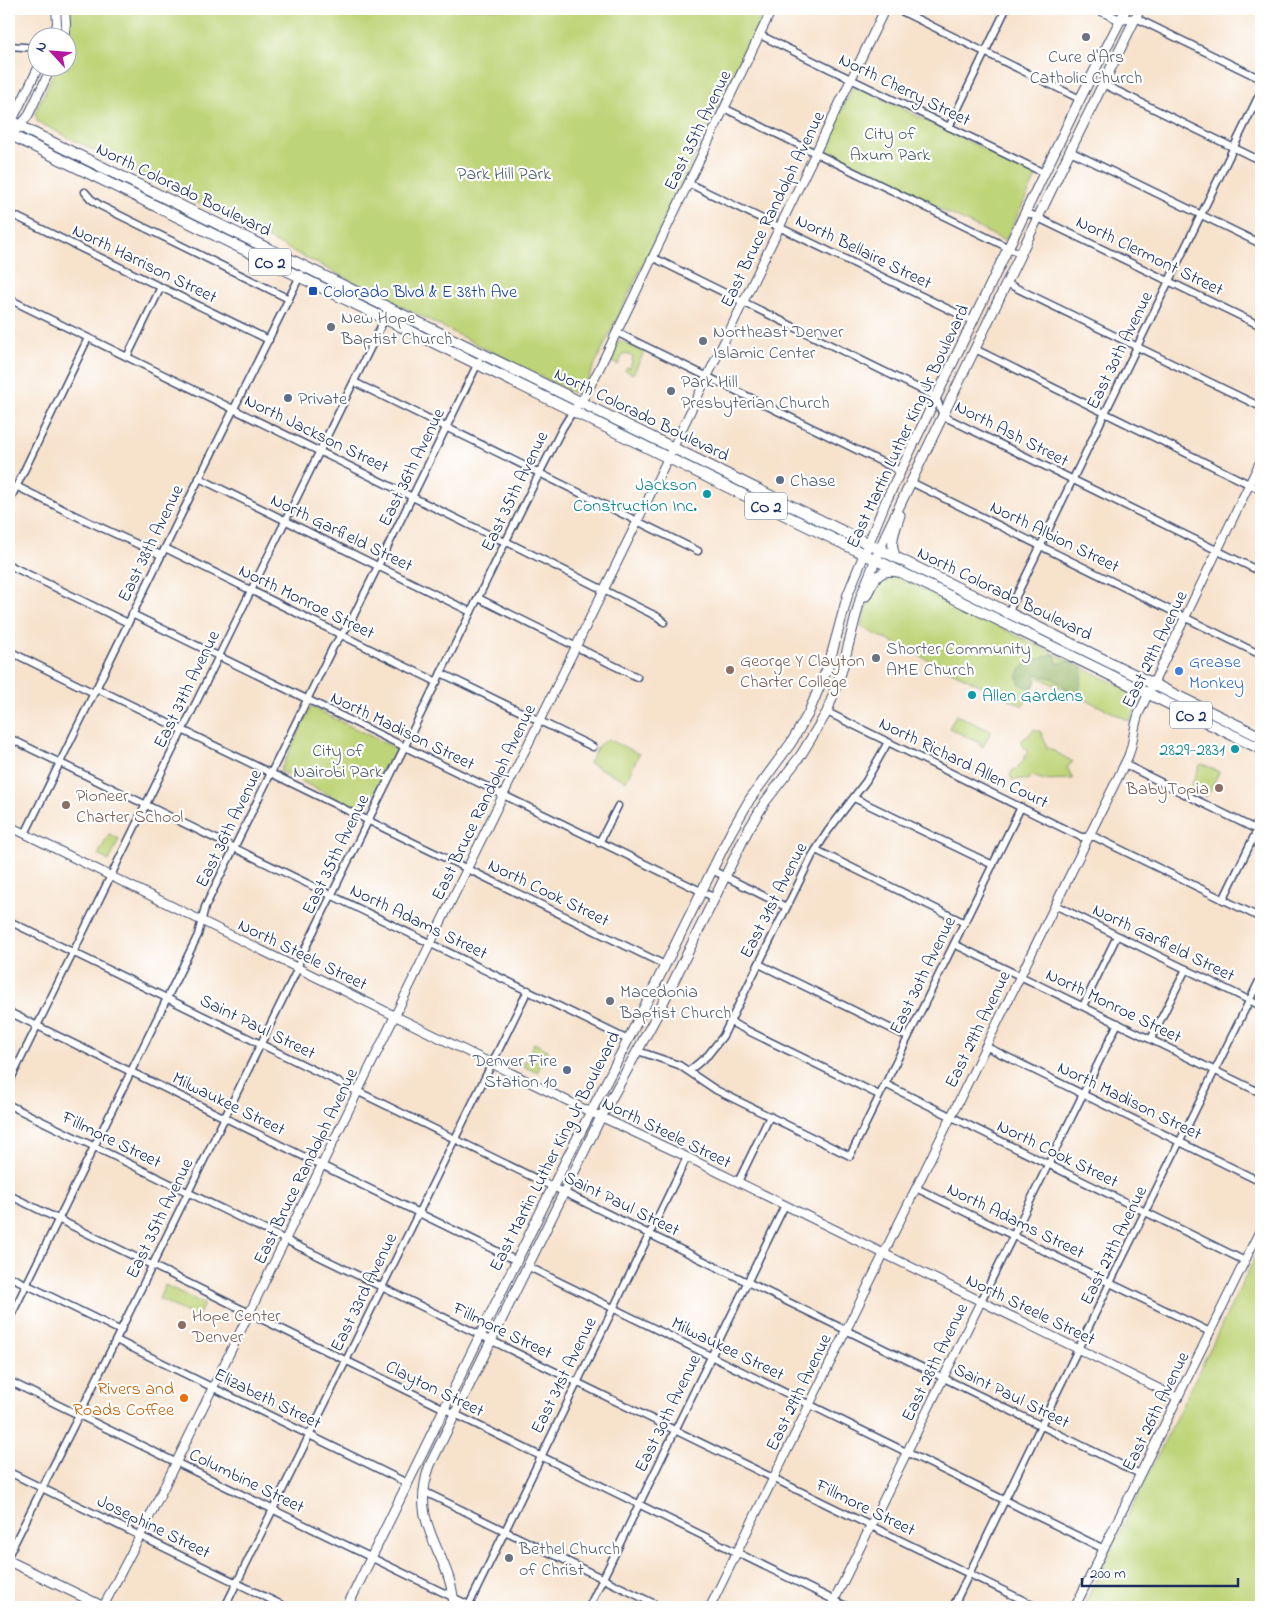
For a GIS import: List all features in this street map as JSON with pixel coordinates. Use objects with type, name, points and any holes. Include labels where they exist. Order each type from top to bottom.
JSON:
[{"type":"main road","name":"East Martin Luther King Jr Boulevard","points":[[347,1607],[553,1186],[745,806],[791,743],[808,714],[826,670],[846,601],[885,503],[1026,212],[1041,172],[1126,9]]},
{"type":"main road","name":"East Martin Luther King Jr Boulevard","points":[[424,1491],[428,1468],[454,1414],[601,1116],[641,1052],[747,832],[760,809],[801,755],[827,712],[842,670],[861,596],[879,549],[1006,283],[1073,152],[1140,9]]},
{"type":"main road","name":"North Colorado Boulevard","points":[[14,122],[1261,737]]},
{"type":"main road","name":"North Colorado Boulevard","points":[[9,136],[1261,749]]},
{"type":"main road","points":[[896,558],[892,543],[906,491]]},
{"type":"main road","points":[[852,628],[877,577],[886,571],[901,572]]},
{"type":"main road","points":[[424,1491],[423,1504],[426,1524],[448,1576],[454,1602]]},
{"type":"main road","points":[[9,1561],[104,1607]]},
{"type":"street","points":[[55,28],[56,9]]},
{"type":"street","points":[[65,9],[65,28]]},
{"type":"street","name":"East 35th Avenue","points":[[9,1554],[80,1415],[298,968],[300,959],[539,474],[563,427],[590,387],[772,9]]},
{"type":"street","name":"East Bruce Randolph Avenue","points":[[104,1607],[604,590],[885,9]]},
{"type":"street","points":[[897,9],[1080,99]]},
{"type":"street","points":[[949,127],[1006,9]]},
{"type":"street","points":[[1096,9],[1120,20],[1136,18],[1261,79]]},
{"type":"street","name":"North Cherry Street","points":[[760,35],[1041,172]]},
{"type":"street","points":[[9,46],[28,47]]},
{"type":"street","points":[[9,136],[34,78]]},
{"type":"street","points":[[14,122],[28,116],[45,78]]},
{"type":"street","points":[[1105,85],[1261,161]]},
{"type":"street","name":"East 30th Avenue","points":[[1003,623],[1261,91]]},
{"type":"street","points":[[724,108],[1021,254]]},
{"type":"street","points":[[1073,152],[1261,244]]},
{"type":"street","name":"North Bellaire Street","points":[[688,183],[973,321]]},
{"type":"street","points":[[85,192],[90,199],[100,206],[289,299]]},
{"type":"street","name":"North Clermont Street","points":[[1026,212],[1261,326]]},
{"type":"street","name":"North Harrison Street","points":[[9,213],[269,340]]},
{"type":"street","name":"North Ash Street","points":[[652,257],[936,397],[943,416],[1261,572]]},
{"type":"street","name":"East 38th Avenue","points":[[25,834],[305,266]]},
{"type":"street","points":[[1006,283],[1261,408]]},
{"type":"street","points":[[127,357],[161,287]]},
{"type":"street","name":"North Jackson Street","points":[[9,300],[604,590],[656,616],[664,622]]},
{"type":"street","name":"East 37th Avenue","points":[[9,1083],[390,308]]},
{"type":"street","points":[[616,332],[900,471]]},
{"type":"street","points":[[9,502],[88,338]]},
{"type":"street","points":[[975,349],[1261,490]]},
{"type":"street","name":"East 36th Avenue","points":[[9,1320],[198,935],[205,908],[271,773],[333,647],[350,623],[379,566],[483,354]]},
{"type":"street","points":[[354,382],[698,552]]},
{"type":"street","name":"East 29th Avenue","points":[[710,1607],[1054,905],[1088,837],[1127,766],[1136,722],[1148,694],[1188,619],[1261,460]]},
{"type":"street","name":"North Garfield Street","points":[[199,478],[471,612]]},
{"type":"street","name":"North Albion Street","points":[[910,482],[1261,655]]},
{"type":"street","points":[[16,486],[161,556]]},
{"type":"street","name":"North Monroe Street","points":[[165,548],[437,682]]},
{"type":"street","points":[[9,565],[128,623]]},
{"type":"street","points":[[478,598],[637,677]]},
{"type":"street","name":"North Madison Street","points":[[132,614],[715,898]]},
{"type":"street","name":"North Cook Street","points":[[9,651],[182,730],[665,965]]},
{"type":"street","points":[[441,673],[594,747]]},
{"type":"street","name":"North Richard Allen Court","points":[[827,712],[1081,836],[1088,837]]},
{"type":"street","name":"North Adams Street","points":[[9,738],[628,1040]]},
{"type":"street","name":"East 31st Avenue","points":[[689,1071],[717,1045],[816,850],[869,776],[888,742]]},
{"type":"street","points":[[1127,766],[1257,830]]},
{"type":"street","points":[[854,798],[993,865]]},
{"type":"street","points":[[599,843],[618,806]]},
{"type":"street","name":"East 30th Avenue","points":[[770,1116],[850,1156],[1021,807]]},
{"type":"street","points":[[1223,900],[1261,822]]},
{"type":"street","name":"North Steele Street","points":[[9,826],[590,1112],[688,1157],[1178,1398]]},
{"type":"street","points":[[1088,837],[1095,837],[1261,918]]},
{"type":"street","points":[[816,850],[965,923]]},
{"type":"street","points":[[712,870],[786,907]]},
{"type":"street","name":"North Garfield Street","points":[[1054,905],[1261,1006]]},
{"type":"street","name":"Saint Paul Street","points":[[9,920],[1140,1474]]},
{"type":"street","points":[[1083,1006],[1117,936]]},
{"type":"street","name":"North Monroe Street","points":[[954,944],[1261,1093]]},
{"type":"street","points":[[759,964],[908,1037]]},
{"type":"street","points":[[1151,1039],[1186,969]]},
{"type":"street","name":"East 27th Avenue","points":[[953,1607],[1261,977]]},
{"type":"street","name":"East 33rd Avenue","points":[[225,1607],[528,990]]},
{"type":"street","name":"Milwaukee Street","points":[[9,1012],[517,1261]]},
{"type":"street","points":[[730,1022],[879,1096]]},
{"type":"street","name":"East 28th Avenue","points":[[832,1604],[1118,1023]]},
{"type":"street","name":"North Madison Street","points":[[985,1046],[1261,1182]]},
{"type":"street","points":[[641,1052],[673,1063],[689,1071],[716,1090],[770,1116],[738,1182]]},
{"type":"street","name":"North Cook Street","points":[[885,1084],[1245,1261]]},
{"type":"street","name":"Fillmore Street","points":[[9,1105],[1037,1607]]},
{"type":"street","name":"East 31st Avenue","points":[[470,1607],[505,1531],[688,1157]]},
{"type":"street","name":"North Adams Street","points":[[916,1188],[1210,1332]]},
{"type":"street","name":"Clayton Street","points":[[9,1195],[737,1553],[832,1604],[848,1607]]},
{"type":"street","name":"East 30th Avenue","points":[[589,1607],[785,1205]]},
{"type":"street","name":"East 26th Avenue","points":[[1075,1607],[1261,1228]]},
{"type":"street","name":"Milwaukee Street","points":[[527,1266],[1104,1549]]},
{"type":"street","points":[[9,1276],[121,1331]]},
{"type":"street","name":"Elizabeth Street","points":[[116,1340],[407,1483]]},
{"type":"street","name":"Columbine Street","points":[[9,1380],[371,1558],[454,1602],[470,1607]]},
{"type":"street","name":"Josephine Street","points":[[9,1472],[286,1607]]},
{"type":"street","points":[[424,1491],[661,1607]]},
{"type":"green space","name":"Park Hill Park","points":[[67,9],[766,9],[581,393],[571,392],[38,122],[35,113],[51,78],[78,78],[78,28],[69,28]]},
{"type":"green space","name":"City of Axum Park","points":[[854,85],[1037,175],[1005,241],[822,151]]},
{"type":"green space","points":[[619,340],[644,352],[633,374],[625,370],[627,367],[630,368],[633,357],[624,353],[618,365],[609,361]]},
{"type":"green space","points":[[893,575],[1137,694],[1140,699],[1130,721],[1038,677],[1023,706],[861,627],[869,601],[878,581],[883,576]]},
{"type":"green space","points":[[1052,654],[1055,655],[1057,664],[1069,661],[1083,667],[1079,692],[1072,692],[1054,679],[1038,674],[1034,676],[1035,683],[1033,687],[1026,687],[1019,683],[1018,676],[1023,667],[1028,663]]},
{"type":"green space","name":"City of Nairobi Park","points":[[311,707],[397,749],[366,813],[280,771]]},
{"type":"green space","points":[[956,715],[991,731],[983,747],[980,743],[949,728]]},
{"type":"green space","points":[[1034,729],[1041,732],[1047,747],[1073,762],[1067,767],[1073,779],[1044,780],[1032,776],[1027,780],[1012,780],[1010,775],[1023,761],[1028,751],[1023,746],[1022,740]]},
{"type":"green space","points":[[608,739],[639,754],[626,781],[589,763],[598,746]]},
{"type":"green space","name":"BabyTopia","points":[[1203,764],[1219,772],[1206,797],[1190,789],[1200,765]]},
{"type":"green space","points":[[109,834],[119,839],[109,861],[98,855]]},
{"type":"green space","points":[[534,1043],[548,1050],[537,1073],[523,1066]]},
{"type":"green space","points":[[1261,1245],[1261,1607],[1083,1607]]},
{"type":"green space","points":[[165,1285],[204,1304],[197,1318],[159,1299]]},
{"type":"place","name":"Cure d'Ars Catholic Church","points":[[1086,37]]},
{"type":"place","name":"Colorado Blvd & E 38th Ave","points":[[313,291]]},
{"type":"place","name":"New Hope Baptist Church","points":[[331,327]]},
{"type":"place","name":"Northeast Denver Islamic Center","points":[[703,341]]},
{"type":"place","name":"Park Hill Presbyterian Church","points":[[671,391]]},
{"type":"place","name":"Private","points":[[288,398]]},
{"type":"place","name":"Chase","points":[[780,480]]},
{"type":"place","name":"Jackson Construction Inc.","points":[[707,494]]},
{"type":"place","name":"Shorter Community AME Church","points":[[876,658]]},
{"type":"place","name":"George Y Clayton Charter College","points":[[730,670]]},
{"type":"place","name":"Grease Monkey","points":[[1179,671]]},
{"type":"place","name":"Allen Gardens","points":[[972,695]]},
{"type":"place","name":"2829-2831","points":[[1235,749]]},
{"type":"place","name":"BabyTopia","points":[[1219,788]]},
{"type":"place","name":"Pioneer Charter School","points":[[66,805]]},
{"type":"place","name":"Macedonia Baptist Church","points":[[610,1001]]},
{"type":"place","name":"Denver Fire Station 10","points":[[567,1070]]},
{"type":"place","name":"Hope Center Denver","points":[[182,1325]]},
{"type":"place","name":"Rivers and Roads Coffee","points":[[184,1398]]},
{"type":"place","name":"Bethel Church of Christ","points":[[509,1558]]}]
